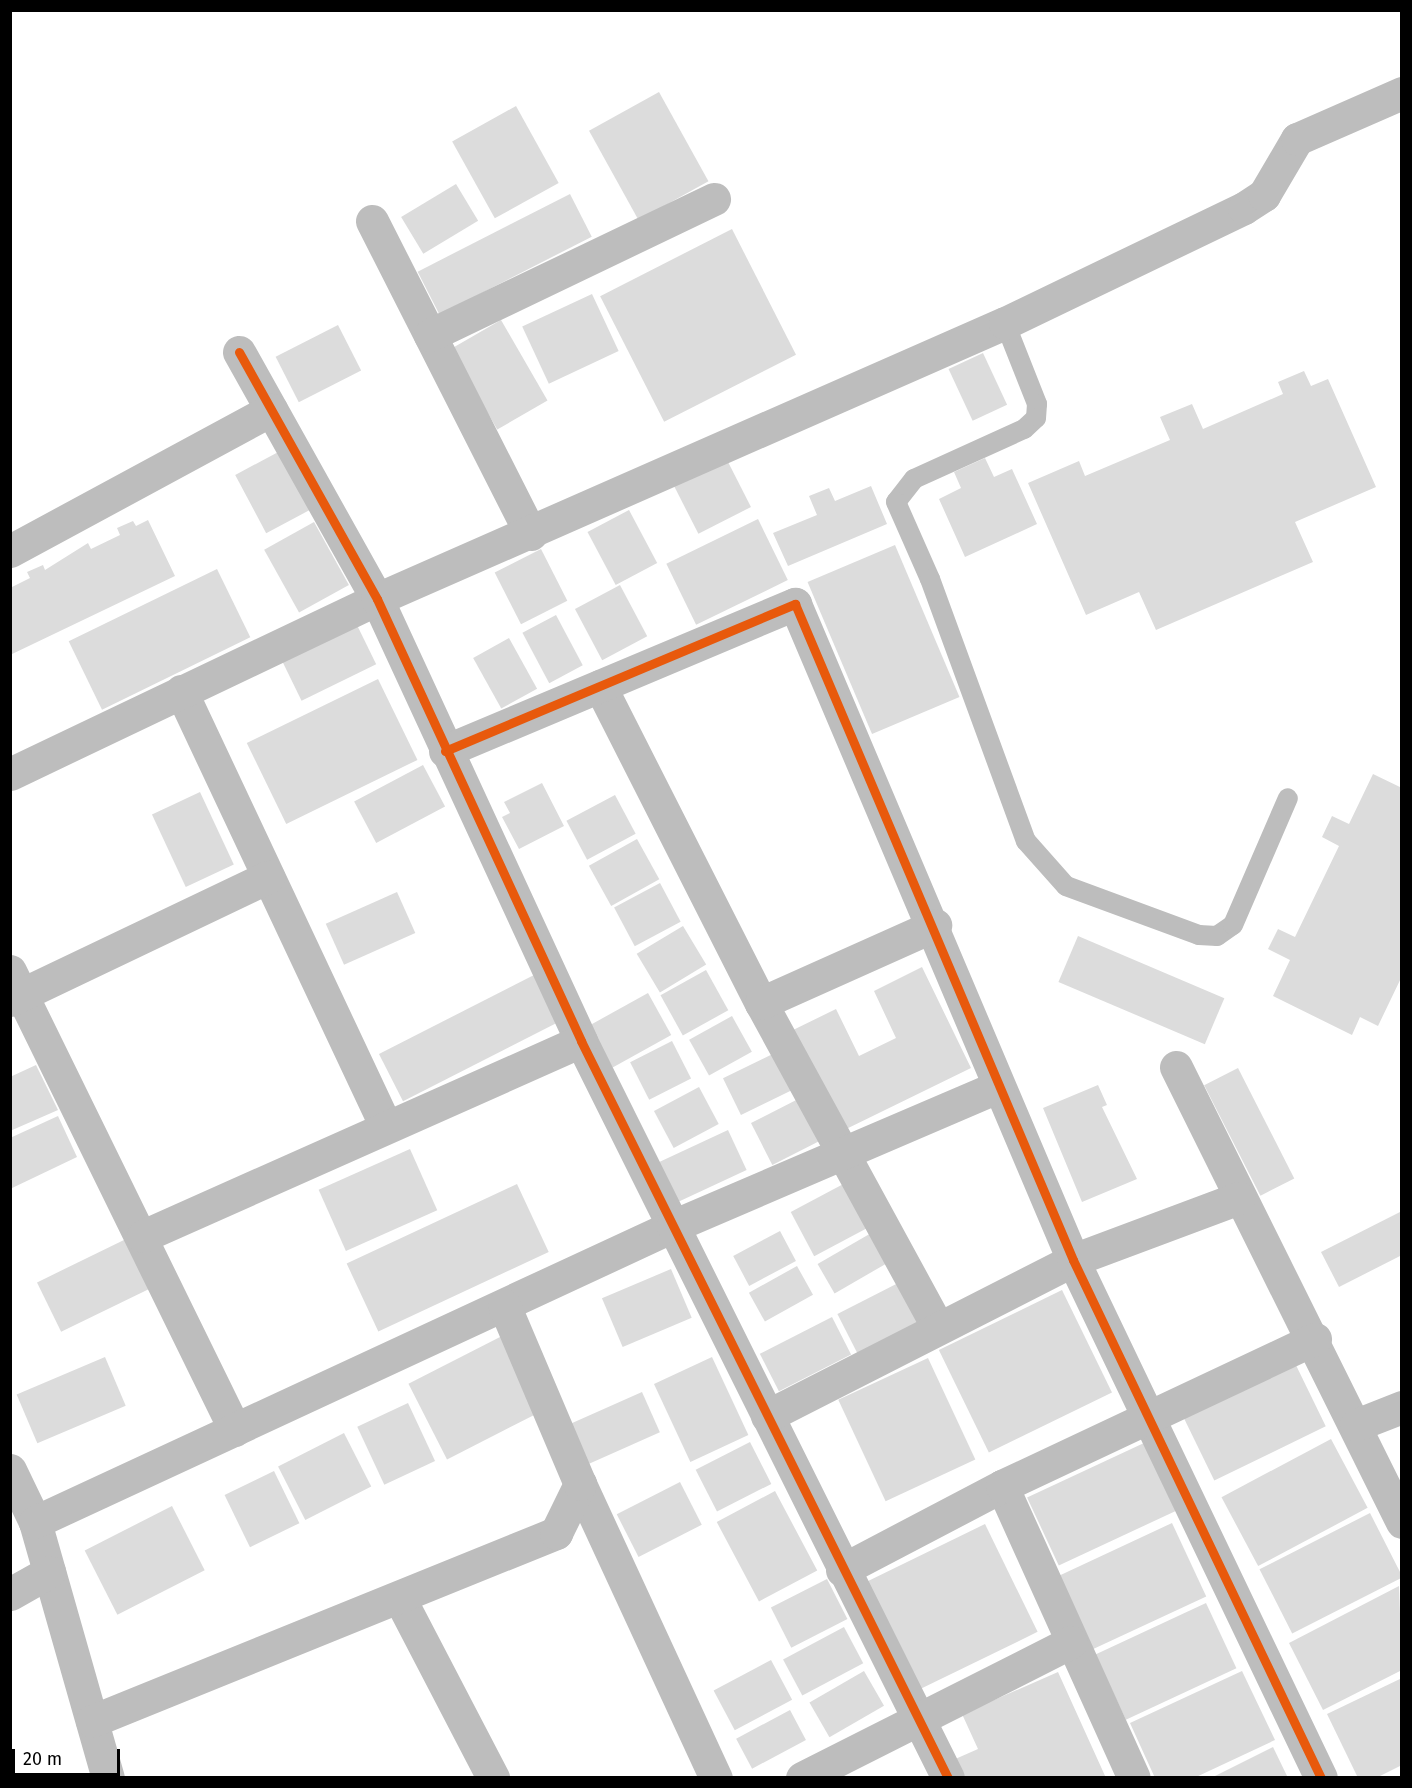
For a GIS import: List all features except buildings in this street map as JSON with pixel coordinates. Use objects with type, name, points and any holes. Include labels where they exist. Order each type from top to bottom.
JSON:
[{"type":"street","points":[[10,774],[377,599],[531,534],[1005,323],[1244,208],[1264,195],[1296,139],[1401,93]]},
{"type":"street","points":[[430,335],[714,199]]},
{"type":"street","points":[[372,221],[531,534]]},
{"type":"street","points":[[239,352],[377,599],[581,1041],[842,1570],[922,1720],[948,1778]]},
{"type":"street","points":[[10,551],[272,410]]},
{"type":"street","points":[[446,751],[795,604],[935,925],[998,1087],[1073,1260],[1153,1416],[1321,1778]]},
{"type":"street","points":[[600,686],[761,1003],[938,1329]]},
{"type":"street","points":[[181,691],[386,1126]]},
{"type":"street","points":[[235,1430],[143,1236],[15,989],[268,877]]},
{"type":"street","points":[[761,1003],[935,925]]},
{"type":"street","points":[[143,1236],[581,1041]]},
{"type":"street","points":[[1176,1067],[1239,1198],[1315,1339],[1401,1521]]},
{"type":"street","points":[[35,1522],[673,1226],[998,1087]]},
{"type":"street","points":[[767,1416],[1073,1260],[1239,1198]]},
{"type":"street","points":[[504,1305],[580,1484],[716,1778]]},
{"type":"street","points":[[842,1570],[1002,1486],[1315,1339]]},
{"type":"street","points":[[1356,1425],[1401,1407]]},
{"type":"street","points":[[10,1470],[35,1522],[108,1778]]},
{"type":"street","points":[[92,1721],[400,1599],[556,1533],[580,1484]]},
{"type":"street","points":[[1002,1486],[1134,1778]]},
{"type":"street","points":[[10,1594],[49,1572]]},
{"type":"street","points":[[400,1599],[492,1778]]},
{"type":"street","points":[[802,1778],[922,1720],[1071,1642]]},
{"type":"lane","points":[[1005,323],[1037,404],[1036,418],[1024,429],[914,479],[896,502],[930,579],[1026,842],[1066,886],[1199,935],[1217,936],[1233,926],[1288,798]]},
{"type":"cycle path","points":[[239,352],[377,599],[581,1041],[948,1778]]},
{"type":"cycle path","points":[[445,751],[795,604],[1073,1260],[1321,1778]]}]
